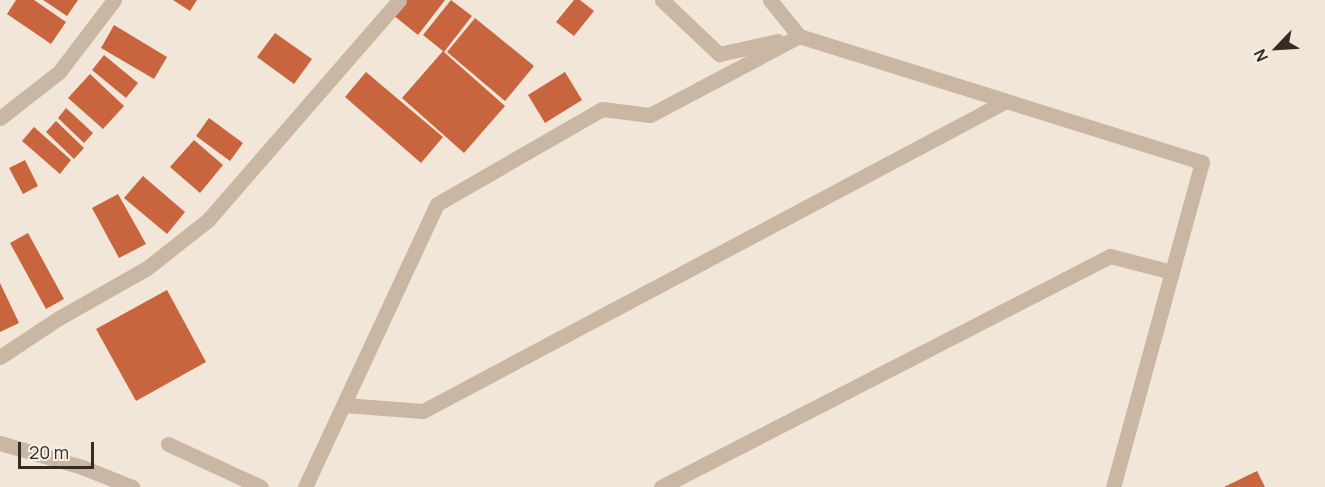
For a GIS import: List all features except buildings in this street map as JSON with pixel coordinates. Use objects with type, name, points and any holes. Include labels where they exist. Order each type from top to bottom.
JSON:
[{"type":"street","points":[[0,118],[59,72],[114,0]]},
{"type":"street","points":[[0,357],[59,318],[147,268],[208,220],[399,0]]},
{"type":"street","points":[[662,0],[719,54],[799,36],[1202,162],[1113,487]]},
{"type":"street","points":[[770,0],[799,36]]},
{"type":"street","points":[[305,487],[437,204],[602,110],[650,115],[799,36]]},
{"type":"street","points":[[344,405],[423,411],[1006,101]]},
{"type":"street","points":[[661,487],[1110,256],[1172,272]]},
{"type":"street","points":[[0,443],[82,467],[132,487]]},
{"type":"street","points":[[168,444],[261,487]]}]
